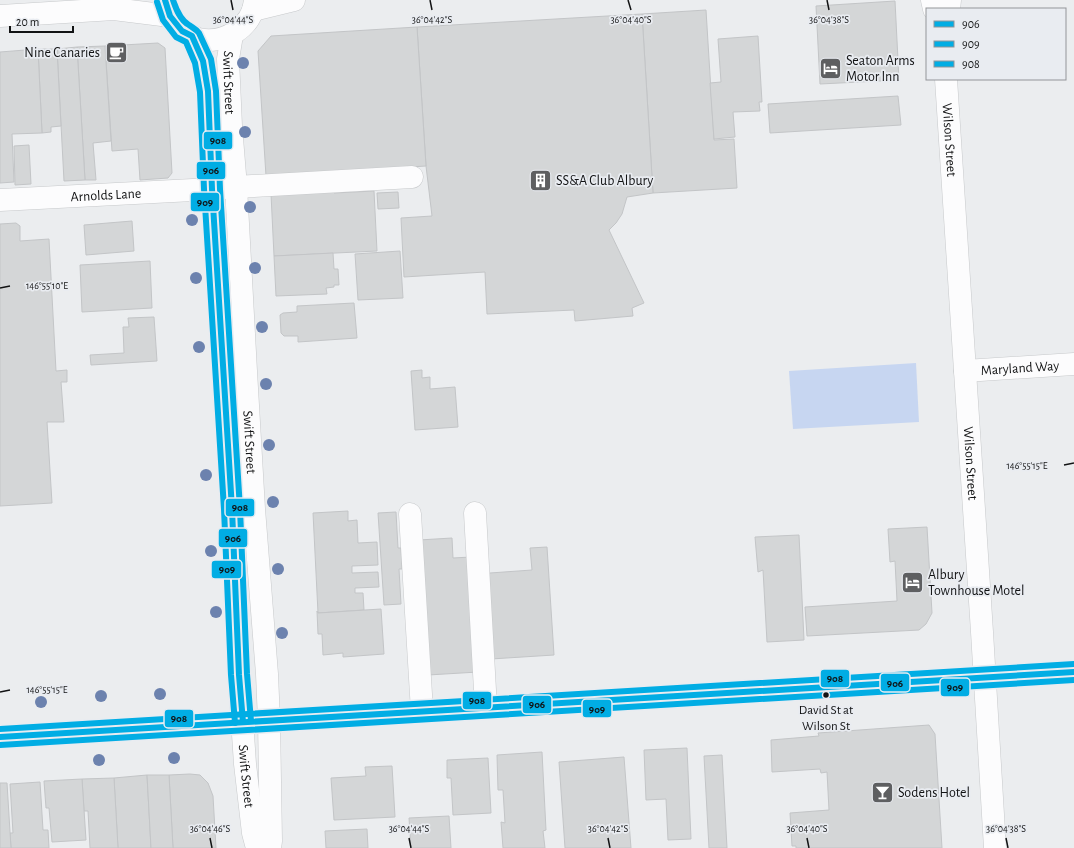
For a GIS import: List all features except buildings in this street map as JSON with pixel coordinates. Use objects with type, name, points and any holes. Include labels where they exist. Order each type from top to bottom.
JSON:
[{"type":"main road","points":[[0,737],[1074,672]]},
{"type":"street","points":[[0,1],[18,0]]},
{"type":"street","points":[[0,16],[114,9],[168,8],[182,31],[196,38],[213,41],[232,35],[245,25],[254,5],[294,0]]},
{"type":"street","name":"Swift Street","points":[[232,35],[228,58],[231,126],[236,187],[254,509],[267,674],[270,848]]},
{"type":"street","name":"Swift Street","points":[[192,36],[203,61],[208,91],[212,189],[232,509],[245,764],[253,833],[257,848]]},
{"type":"street","name":"Wilson Street","points":[[946,80],[995,848]]},
{"type":"street","name":"Arnolds Lane","points":[[0,200],[412,177]]},
{"type":"street","name":"Maryland Way","points":[[965,371],[1074,364]]},
{"type":"street","points":[[232,509],[254,509]]},
{"type":"street","points":[[475,513],[486,708]]},
{"type":"street","points":[[410,514],[422,711]]},
{"type":"shaded area","points":[[916,363],[919,422],[793,429],[789,371]]},
{"type":"transit line","name":"906","points":[[165,0],[170,16],[182,31],[192,36],[203,61],[208,91],[212,189],[232,509],[239,675],[243,722]]},
{"type":"transit line","name":"908","points":[[173,0],[181,17],[199,33],[211,59],[216,91],[220,189],[240,509],[247,674],[251,721]]},
{"type":"transit line","name":"909","points":[[157,2],[163,20],[176,37],[186,42],[195,63],[200,92],[204,189],[224,509],[231,675],[235,723]]},
{"type":"transit line","name":"908","points":[[0,729],[1074,664]]},
{"type":"transit line","name":"906","points":[[0,737],[1074,672]]},
{"type":"transit line","name":"909","points":[[0,745],[1074,680]]},
{"type":"place","name":"Nine Canaries","points":[[116,52]]},
{"type":"place","name":"Seaton Arms Motor Inn","points":[[830,68]]},
{"type":"place","name":"SS&A Club Albury","points":[[540,180]]},
{"type":"place","name":"Albury Townhouse Motel","points":[[913,582]]},
{"type":"place","name":"David St at Wilson St","points":[[826,695]]},
{"type":"place","name":"Sodens Hotel","points":[[883,792]]}]
